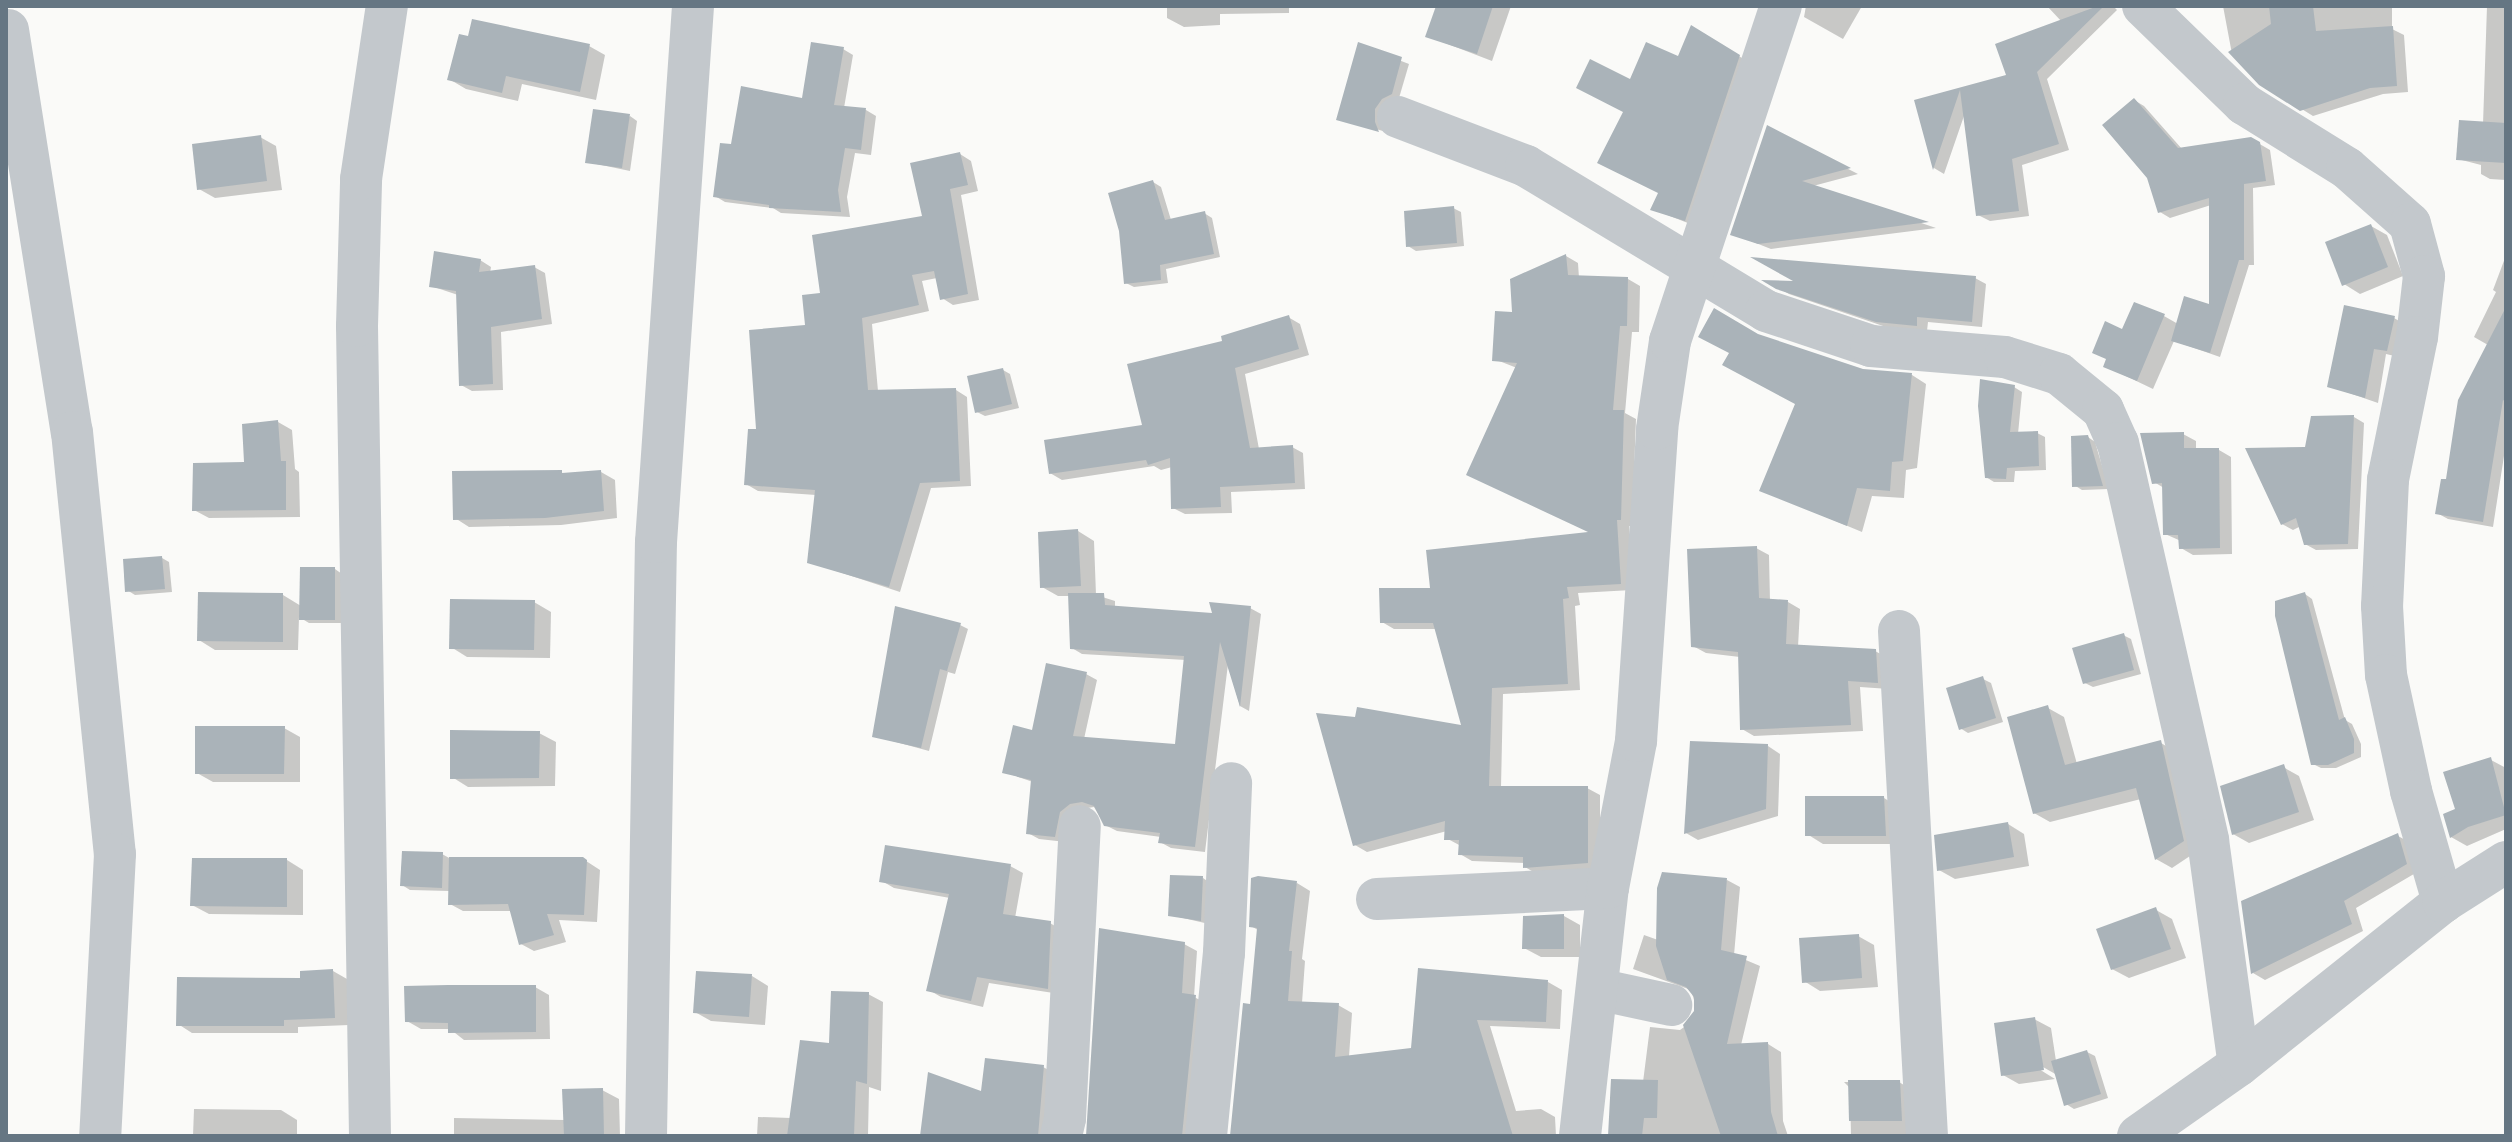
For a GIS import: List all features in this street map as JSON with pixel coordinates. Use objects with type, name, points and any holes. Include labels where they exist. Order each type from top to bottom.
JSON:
[{"type":"street","points":[[370,1136],[357,326],[361,179],[387,6]]},
{"type":"street","points":[[646,1136],[656,542],[693,6]]},
{"type":"street","points":[[1580,1136],[1586,1060],[1608,888],[1636,741],[1657,429],[1670,341],[1781,6]]},
{"type":"street","points":[[2143,6],[2244,104],[2347,168],[2410,224],[2424,276],[2417,337],[2388,480],[2383,619],[2386,675],[2411,791],[2443,902]]},
{"type":"street","points":[[8,30],[72,432],[115,854],[100,1136]]},
{"type":"street","points":[[1398,117],[1526,166],[1693,264],[1766,311],[1871,346],[2005,357],[2059,374],[2103,410],[2118,443],[2208,840],[2239,1065]]},
{"type":"street","points":[[1899,631],[1927,1136]]},
{"type":"street","points":[[1206,1136],[1224,953],[1231,783]]},
{"type":"street","points":[[1061,1136],[1065,1118],[1080,826]]},
{"type":"street","points":[[2138,1136],[2239,1065],[2443,902],[2506,862]]},
{"type":"street","points":[[1377,899],[1608,888]]},
{"type":"street","points":[[1597,989],[1671,1005]]},
{"type":"building","points":[[1436,6],[1493,6],[1477,54],[1425,37]]},
{"type":"building","points":[[2104,6],[2037,72],[2059,144],[2012,159],[2019,211],[1976,216],[1960,90],[1933,170],[1914,100],[2006,75],[1995,44]]},
{"type":"building","points":[[2269,6],[2313,6],[2316,31],[2393,26],[2397,86],[2370,88],[2300,111],[2259,85],[2228,52],[2271,24]]},
{"type":"building","points":[[472,19],[590,44],[580,92],[506,76],[502,93],[447,80],[459,34],[468,36]]},
{"type":"building","points":[[1691,25],[1740,55],[1685,221],[1650,210],[1658,193],[1597,163],[1623,112],[1576,88],[1590,59],[1630,79],[1646,42],[1678,56]]},
{"type":"building","points":[[811,42],[844,47],[834,105],[866,108],[861,150],[845,148],[838,190],[841,212],[769,208],[769,205],[713,197],[720,143],[731,144],[741,86],[802,98]]},
{"type":"building","points":[[1358,42],[1402,57],[1392,94],[1382,99],[1375,109],[1379,132],[1336,120]]},
{"type":"building","points":[[2134,98],[2178,148],[2251,137],[2260,142],[2266,181],[2244,184],[2244,260],[2239,260],[2210,353],[2171,341],[2184,296],[2209,304],[2209,198],[2158,213],[2147,178],[2102,125]]},
{"type":"building","points":[[593,109],[630,114],[622,168],[585,163]]},
{"type":"building","points":[[2459,120],[2506,123],[2506,163],[2456,160]]},
{"type":"building","points":[[1767,125],[1851,168],[1802,181],[1929,222],[1758,244],[1730,235]]},
{"type":"building","points":[[261,135],[267,181],[197,190],[192,144]]},
{"type":"building","points":[[960,152],[968,185],[950,189],[968,294],[940,300],[934,271],[912,275],[919,305],[862,318],[868,390],[956,388],[960,481],[920,483],[889,587],[807,563],[815,490],[744,485],[748,429],[756,429],[749,330],[805,325],[802,295],[820,293],[812,235],[922,216],[910,163]]},
{"type":"building","points":[[1153,180],[1165,220],[1205,211],[1214,254],[1160,265],[1161,280],[1124,284],[1119,231],[1108,193]]},
{"type":"building","points":[[1454,206],[1457,243],[1406,247],[1404,211]]},
{"type":"building","points":[[2371,224],[2388,267],[2342,286],[2325,242]]},
{"type":"building","points":[[434,251],[481,259],[479,272],[535,265],[542,319],[491,327],[493,384],[459,386],[456,291],[429,287]]},
{"type":"building","points":[[1566,254],[1568,275],[1628,277],[1627,326],[1620,326],[1613,410],[1624,410],[1621,520],[1617,520],[1621,584],[1567,587],[1569,598],[1563,599],[1568,684],[1492,688],[1489,786],[1588,786],[1588,863],[1523,868],[1523,857],[1458,855],[1459,840],[1444,840],[1445,821],[1353,846],[1316,713],[1355,717],[1357,707],[1461,725],[1433,623],[1380,623],[1379,588],[1430,588],[1426,550],[1588,532],[1466,475],[1517,363],[1492,361],[1495,311],[1512,312],[1510,279]]},
{"type":"building","points":[[1750,257],[1976,276],[1972,322],[1917,317],[1917,326],[1876,322],[1776,289],[1761,280],[1793,281]]},
{"type":"building","points":[[2134,302],[2165,314],[2137,381],[2103,367],[2106,359],[2092,353],[2105,321],[2122,329]]},
{"type":"building","points":[[2344,305],[2395,316],[2387,351],[2374,349],[2365,398],[2327,387]]},
{"type":"building","points":[[2506,307],[2506,402],[2503,400],[2483,522],[2435,514],[2441,479],[2446,479],[2458,400]]},
{"type":"building","points":[[1714,308],[1758,334],[1863,369],[1912,373],[1903,461],[1892,462],[1890,491],[1857,488],[1847,526],[1759,491],[1795,404],[1722,365],[1729,353],[1698,337]]},
{"type":"building","points":[[1289,315],[1299,349],[1235,368],[1250,448],[1293,445],[1295,483],[1220,487],[1221,507],[1171,509],[1170,458],[1148,465],[1146,460],[1049,474],[1044,440],[1142,425],[1127,364],[1222,341],[1221,336]]},
{"type":"building","points":[[1003,368],[1012,404],[975,413],[967,376]]},
{"type":"building","points":[[1980,379],[2015,385],[2010,432],[2038,431],[2039,466],[2007,468],[2006,479],[1985,478],[1978,406]]},
{"type":"building","points":[[2354,415],[2348,544],[2304,545],[2296,518],[2281,525],[2245,448],[2305,447],[2311,416]]},
{"type":"building","points":[[278,420],[281,461],[286,461],[286,510],[192,511],[193,463],[244,462],[242,424]]},
{"type":"building","points":[[2184,432],[2184,448],[2219,448],[2220,548],[2179,549],[2178,535],[2163,535],[2162,483],[2152,484],[2140,433]]},
{"type":"building","points":[[2088,435],[2103,486],[2072,487],[2071,436]]},
{"type":"building","points":[[562,470],[562,473],[601,470],[604,511],[545,518],[453,520],[452,471]]},
{"type":"building","points":[[1078,529],[1081,586],[1040,588],[1038,532]]},
{"type":"building","points":[[1757,546],[1759,598],[1788,600],[1786,644],[1876,649],[1878,683],[1848,681],[1851,725],[1740,730],[1738,652],[1691,647],[1687,549]]},
{"type":"building","points":[[162,556],[165,589],[125,592],[123,559]]},
{"type":"building","points":[[300,567],[335,567],[335,620],[299,620]]},
{"type":"building","points":[[198,592],[283,593],[283,642],[197,641]]},
{"type":"building","points":[[2305,592],[2339,720],[2345,717],[2354,739],[2354,753],[2328,765],[2311,765],[2275,616],[2275,601]]},
{"type":"building","points":[[1068,593],[1104,593],[1105,605],[1212,613],[1209,602],[1251,606],[1240,707],[1220,642],[1195,847],[1158,843],[1160,833],[1104,826],[1094,806],[1082,802],[1070,804],[1060,812],[1055,837],[1026,834],[1031,780],[1002,773],[1013,725],[1032,730],[1046,663],[1087,672],[1073,736],[1175,744],[1184,656],[1070,649]]},
{"type":"building","points":[[450,599],[535,600],[534,650],[449,649]]},
{"type":"building","points":[[895,606],[961,623],[947,671],[940,669],[921,748],[872,737]]},
{"type":"building","points":[[2124,633],[2134,670],[2083,684],[2072,648]]},
{"type":"building","points":[[1983,676],[1996,718],[1959,730],[1946,688]]},
{"type":"building","points":[[2048,705],[2065,765],[2161,740],[2184,841],[2155,860],[2136,788],[2033,814],[2007,717]]},
{"type":"building","points":[[195,726],[285,726],[284,774],[195,774]]},
{"type":"building","points":[[450,730],[540,731],[539,778],[450,779]]},
{"type":"building","points":[[1690,741],[1768,744],[1766,809],[1684,834]]},
{"type":"building","points":[[2491,757],[2506,815],[2468,827],[2450,838],[2443,814],[2455,809],[2443,772]]},
{"type":"building","points":[[2284,764],[2299,812],[2232,835],[2220,786]]},
{"type":"building","points":[[1805,796],[1884,796],[1886,836],[1805,836]]},
{"type":"building","points":[[2008,822],[2014,857],[1937,871],[1934,835]]},
{"type":"building","points":[[2398,833],[2407,864],[2344,901],[2352,924],[2251,974],[2241,901]]},
{"type":"building","points":[[885,845],[1011,864],[1003,914],[1051,921],[1048,989],[977,977],[971,1001],[926,991],[949,894],[879,882]]},
{"type":"building","points":[[402,851],[443,852],[442,888],[400,886]]},
{"type":"building","points":[[449,857],[583,857],[587,860],[584,915],[547,914],[554,935],[519,945],[508,904],[448,905]]},
{"type":"building","points":[[192,858],[287,858],[287,907],[190,906]]},
{"type":"building","points":[[1662,872],[1727,878],[1721,950],[1747,956],[1727,1044],[1768,1042],[1771,1112],[1778,1136],[1721,1136],[1683,1025],[1694,1011],[1694,997],[1686,987],[1667,980],[1656,946],[1657,888]]},
{"type":"building","points":[[1170,875],[1203,876],[1201,921],[1168,916]]},
{"type":"building","points":[[1258,876],[1297,881],[1289,951],[1292,951],[1288,1001],[1339,1003],[1335,1057],[1411,1048],[1418,968],[1548,980],[1546,1022],[1477,1020],[1513,1136],[1230,1136],[1243,1003],[1250,1004],[1257,928],[1249,927],[1251,878]]},
{"type":"building","points":[[2156,907],[2171,949],[2111,970],[2096,929]]},
{"type":"building","points":[[1564,914],[1564,949],[1522,949],[1523,916]]},
{"type":"building","points":[[1099,928],[1185,942],[1182,993],[1196,995],[1182,1136],[1086,1136]]},
{"type":"building","points":[[1859,934],[1862,978],[1802,983],[1799,938]]},
{"type":"building","points":[[333,969],[335,1018],[284,1020],[284,1026],[176,1026],[177,977],[300,978],[300,971]]},
{"type":"building","points":[[696,971],[752,974],[749,1017],[693,1013]]},
{"type":"building","points":[[536,985],[536,1032],[448,1033],[448,1023],[405,1022],[404,986]]},
{"type":"building","points":[[831,991],[869,992],[867,1084],[856,1081],[854,1136],[787,1136],[800,1040],[829,1043]]},
{"type":"building","points":[[2035,1017],[2044,1070],[2001,1076],[1994,1023]]},
{"type":"building","points":[[2087,1050],[2101,1094],[2064,1106],[2051,1061]]},
{"type":"building","points":[[985,1058],[1044,1065],[1038,1136],[920,1136],[928,1072],[981,1091]]},
{"type":"building","points":[[1611,1079],[1658,1080],[1657,1118],[1644,1118],[1642,1136],[1608,1136]]},
{"type":"building","points":[[1848,1080],[1900,1080],[1902,1121],[1849,1121]]},
{"type":"building","points":[[603,1088],[604,1136],[564,1136],[562,1089]]}]
